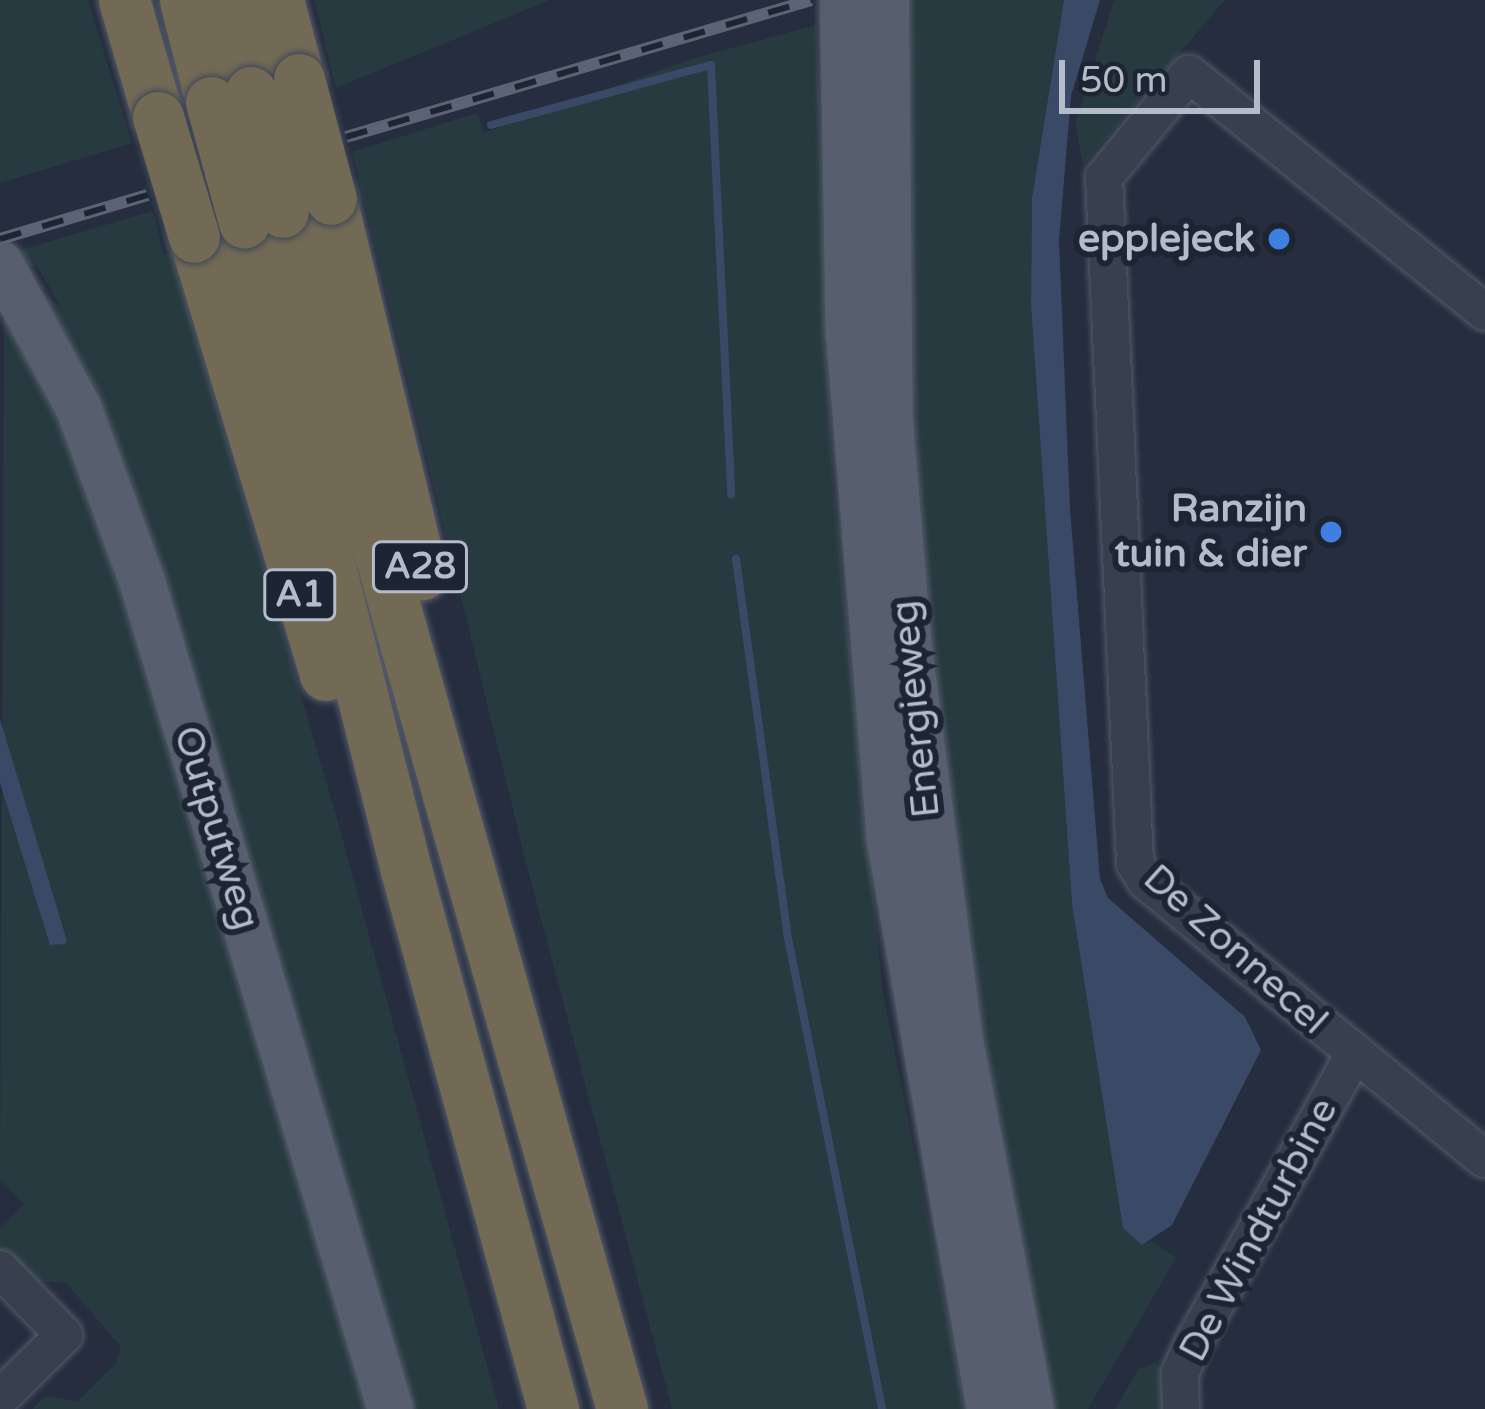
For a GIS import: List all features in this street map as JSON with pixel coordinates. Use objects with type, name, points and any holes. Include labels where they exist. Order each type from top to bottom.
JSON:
[{"type":"highway","name":"A1","points":[[124,0],[319,660],[427,945]]},
{"type":"highway","name":"A28","points":[[184,0],[254,91],[622,1409]]},
{"type":"highway","name":"A28","points":[[227,0],[286,212],[427,945],[554,1409]]},
{"type":"highway","name":"A28","points":[[254,91],[278,0]]},
{"type":"main road","name":"Energieweg","points":[[842,0],[862,96],[929,834],[992,1228],[1030,1409]]},
{"type":"main road","name":"Energieweg","points":[[886,0],[862,96],[863,571],[889,839],[989,1409]]},
{"type":"main road","name":"Outputweg","points":[[12,282],[78,407],[142,582],[390,1409]]},
{"type":"street","name":"De Zonnecel","points":[[1485,312],[1189,74],[1104,176],[1130,844],[1146,881],[1485,1159]]},
{"type":"street","name":"De Windturbine","points":[[1181,1409],[1180,1373],[1193,1342],[1354,1055]]},
{"type":"street","points":[[0,1269],[64,1334],[0,1398]]},
{"type":"green space","points":[[0,0],[88,0],[132,143],[0,183]]},
{"type":"green space","points":[[314,0],[550,0],[336,88]]},
{"type":"green space","points":[[910,0],[1064,0],[1032,198],[1031,305],[1072,904],[1099,1076],[1142,1245],[1152,1241],[1176,1258],[1088,1409],[1055,1409],[1026,1302],[985,1084],[928,644],[913,446]]},
{"type":"green space","points":[[1114,0],[1225,0],[1083,165],[1075,124]]},
{"type":"green space","points":[[816,25],[833,482],[883,993],[966,1409],[672,1409],[526,863],[352,152],[477,113],[484,133],[692,59]]},
{"type":"green space","points":[[153,211],[164,255],[172,253],[336,815],[499,1409],[407,1409],[145,523],[95,397],[42,294],[60,307],[49,286],[36,265],[0,275],[0,256]]},
{"type":"green space","points":[[4,312],[73,434],[376,1409],[32,1409],[45,1396],[78,1401],[116,1363],[121,1347],[66,1283],[37,1281],[0,1257],[0,1229],[24,1204],[0,1179]]},
{"type":"green space","points":[[1155,1362],[1165,1373],[1168,1409],[1115,1409],[1138,1370]]},
{"type":"water","points":[[1064,0],[1100,0],[1071,96],[1059,240],[1070,509],[1100,879],[1108,898],[1245,1017],[1261,1050],[1172,1225],[1142,1245],[1123,1228],[1072,904],[1031,305],[1032,198]]},
{"type":"water","points":[[0,719],[65,944],[50,945],[0,783]]},
{"type":"waterway","points":[[491,125],[711,65],[731,495]]},
{"type":"waterway","points":[[736,559],[787,933],[882,1409]]},
{"type":"railway","points":[[346,137],[811,0]]},
{"type":"railway","points":[[0,239],[148,195]]},
{"type":"place","name":"epplejeck","points":[[1279,239]]},
{"type":"place","name":"Ranzijn tuin & dier","points":[[1331,532]]}]
